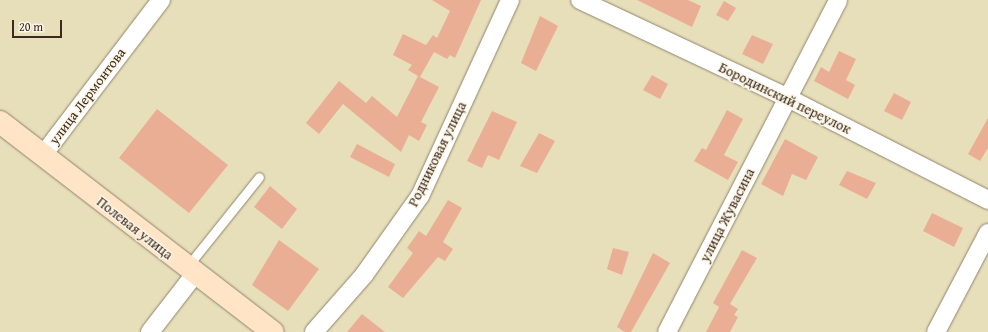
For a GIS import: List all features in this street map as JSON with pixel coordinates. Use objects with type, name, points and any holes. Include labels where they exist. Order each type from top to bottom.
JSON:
[{"type":"street","name":"улица Лермонтова","points":[[43,155],[161,0]]},
{"type":"street","name":"Родниковая улица","points":[[314,332],[364,275],[420,196],[510,0]]},
{"type":"street","name":"Бородинский переулок","points":[[580,0],[788,98],[988,200]]},
{"type":"street","name":"улица Жувасина","points":[[667,332],[838,0]]},
{"type":"street","name":"Полевая улица","points":[[0,122],[190,271],[273,332]]},
{"type":"street","points":[[936,332],[988,233]]},
{"type":"street","points":[[150,332],[190,271]]},
{"type":"lane","points":[[190,271],[259,177]]},
{"type":"building","points":[[432,0],[481,0],[455,58],[450,55],[447,59],[434,52],[420,77],[439,87],[421,122],[427,125],[419,141],[409,135],[401,152],[343,104],[319,134],[306,123],[339,81],[366,103],[372,96],[397,117],[418,76],[408,70],[412,65],[393,55],[403,34],[426,45],[433,35],[437,38],[450,11]]},
{"type":"building","points":[[637,0],[688,0],[701,6],[692,27]]},
{"type":"building","points":[[724,1],[736,8],[728,21],[716,15]]},
{"type":"building","points":[[540,16],[558,26],[536,71],[521,63]]},
{"type":"building","points":[[752,35],[773,44],[763,64],[742,54]]},
{"type":"building","points":[[839,51],[856,59],[846,80],[855,85],[848,99],[814,81],[821,67],[829,72]]},
{"type":"building","points":[[652,75],[668,84],[660,99],[643,90]]},
{"type":"building","points":[[894,93],[911,102],[902,120],[884,111]]},
{"type":"building","points":[[157,109],[228,165],[189,213],[119,158]]},
{"type":"building","points":[[727,110],[743,119],[724,155],[738,162],[728,180],[694,161],[702,148],[706,150]]},
{"type":"building","points":[[492,111],[517,122],[499,160],[488,155],[482,168],[467,161]]},
{"type":"building","points":[[988,118],[988,148],[980,161],[968,154]]},
{"type":"building","points":[[539,133],[555,141],[537,173],[520,166]]},
{"type":"building","points":[[785,139],[818,157],[806,180],[792,174],[783,196],[761,184]]},
{"type":"building","points":[[357,144],[395,164],[389,177],[350,157]]},
{"type":"building","points":[[847,171],[876,183],[867,199],[839,185]]},
{"type":"building","points":[[270,186],[297,209],[282,229],[254,207]]},
{"type":"building","points":[[448,200],[462,208],[443,242],[453,249],[445,261],[438,257],[403,298],[388,287],[413,253],[407,248],[419,231],[426,236]]},
{"type":"building","points":[[932,213],[963,228],[954,247],[923,231]]},
{"type":"building","points":[[279,240],[319,269],[288,311],[252,285]]},
{"type":"building","points":[[613,248],[629,252],[622,275],[607,269]]},
{"type":"building","points":[[742,250],[757,258],[730,304],[738,309],[734,315],[738,317],[730,332],[706,332],[719,307],[713,303]]},
{"type":"building","points":[[653,253],[670,263],[631,332],[625,332],[617,327]]},
{"type":"building","points":[[362,314],[385,332],[347,332]]}]
